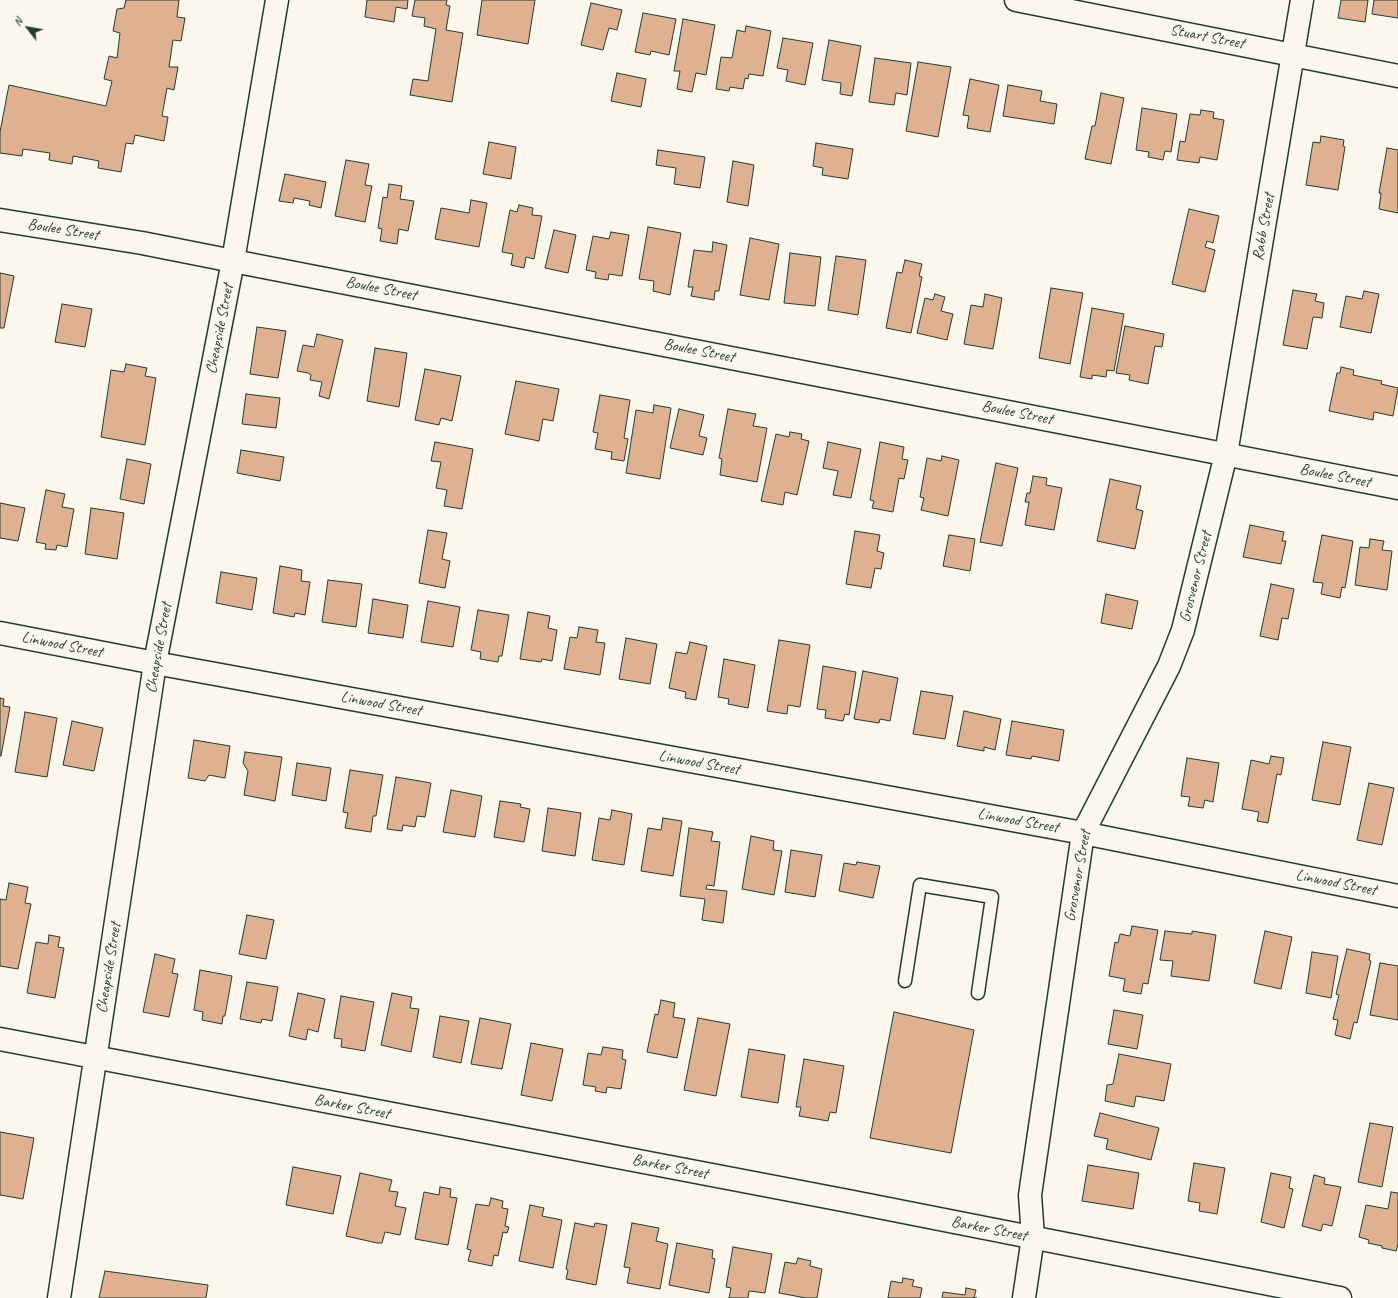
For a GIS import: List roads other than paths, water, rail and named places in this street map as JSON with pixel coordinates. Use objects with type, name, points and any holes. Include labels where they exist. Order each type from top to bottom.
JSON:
[{"type":"street","name":"Cheapside Street","points":[[58,1298],[155,663],[234,261],[277,0]]},
{"type":"street","name":"Stuart Street","points":[[1016,0],[1398,76]]},
{"type":"street","name":"Rabb Street","points":[[1226,454],[1302,0]]},
{"type":"street","name":"Boulee Street","points":[[0,220],[134,242],[234,261],[1398,488]]},
{"type":"street","name":"Grosvenor Street","points":[[1024,1298],[1033,1237],[1030,1195],[1083,833],[1169,666],[1183,630],[1226,454]]},
{"type":"street","name":"Linwood Street","points":[[0,633],[155,663],[1083,833],[1398,896]]},
{"type":"street","name":"Barker Street","points":[[0,1039],[1033,1237],[1340,1298]]},
{"type":"lane","points":[[904,981],[920,885],[992,897],[978,993]]}]
